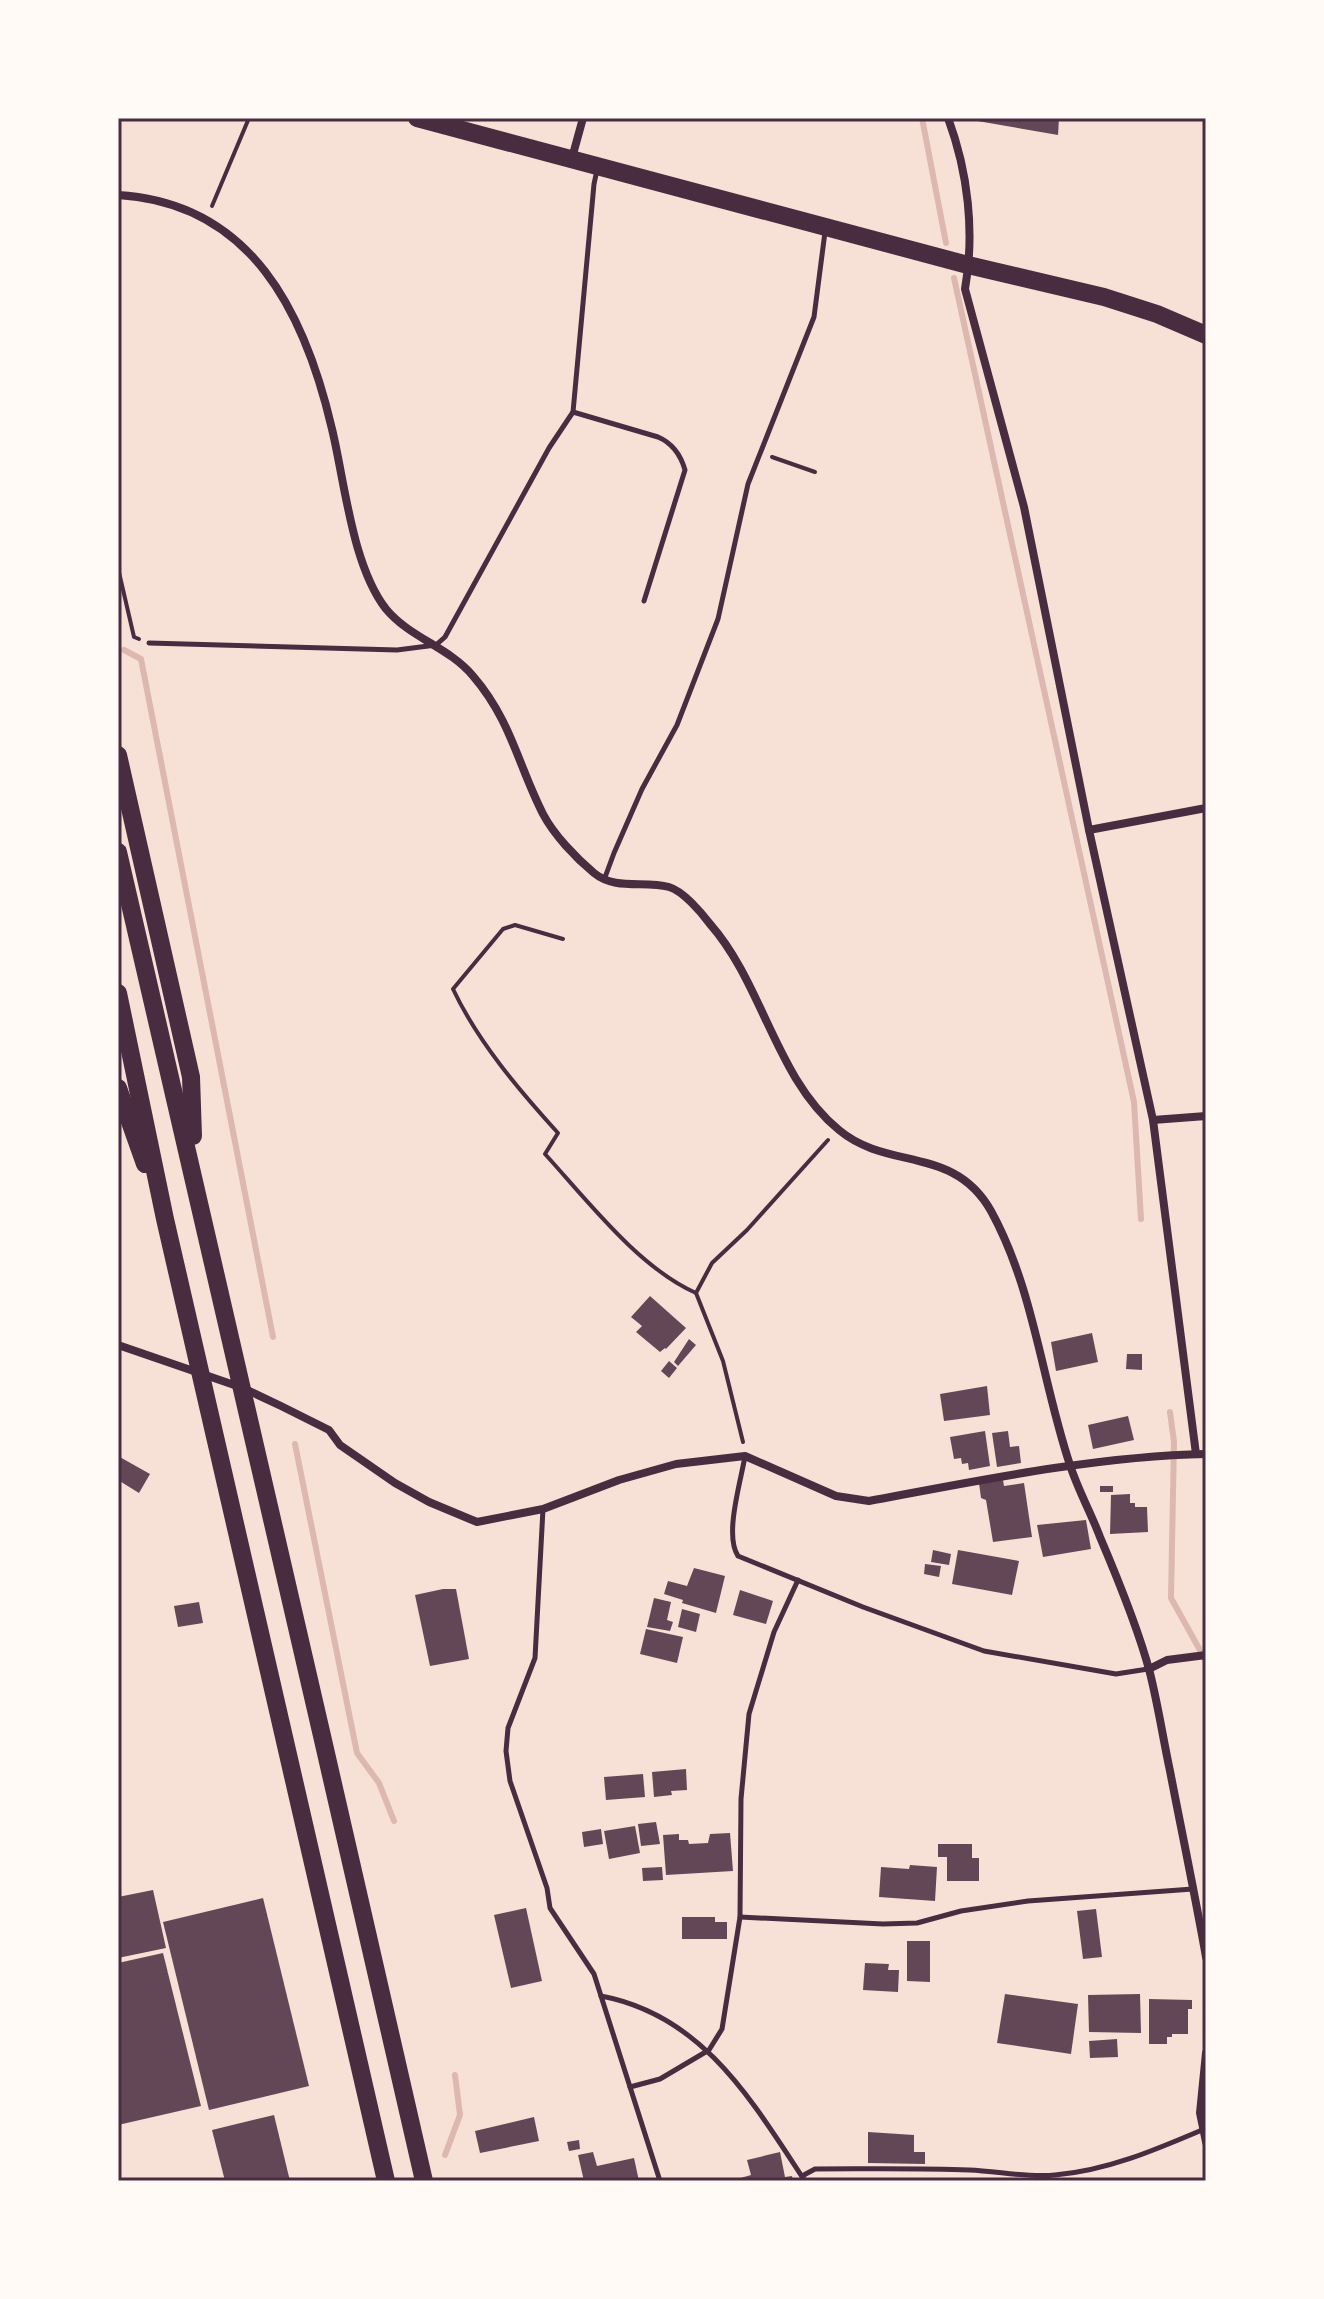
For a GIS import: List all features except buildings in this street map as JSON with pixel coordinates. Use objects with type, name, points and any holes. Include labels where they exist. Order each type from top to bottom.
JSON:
[{"type":"main road","points":[[417,118],[968,265],[1104,297],[1157,314],[1206,335]]},
{"type":"main road","points":[[118,755],[191,1077],[194,1170]]},
{"type":"main road","points":[[118,852],[194,1170],[229,1335],[424,2181]]},
{"type":"main road","points":[[118,993],[165,1219],[386,2181]]},
{"type":"main road","points":[[118,1088],[165,1219]]},
{"type":"street","points":[[572,159],[583,118]]},
{"type":"street","points":[[118,1345],[243,1388],[329,1430],[340,1445],[395,1483],[477,1522],[543,1509],[619,1480],[676,1464],[745,1456],[836,1496],[869,1501],[1071,1467],[1201,1454],[1153,1120],[1089,830],[1024,507],[965,289],[969,221],[962,162],[948,118]]},
{"type":"street","points":[[118,195],[175,204],[207,219],[261,265],[290,305],[303,335],[332,428],[368,581],[398,623],[436,645],[465,668],[503,715],[545,818],[592,871],[604,880],[673,888],[712,925],[735,961],[809,1101],[837,1129],[846,1136],[887,1153],[944,1167],[969,1181],[989,1207],[1009,1249],[1028,1308],[1071,1467],[1103,1543],[1149,1669],[1206,1957]]},
{"type":"street","points":[[1089,830],[1206,808]]},
{"type":"street","points":[[1153,1120],[1206,1116]]},
{"type":"street","points":[[1149,1669],[1167,1660],[1206,1655]]},
{"type":"street","points":[[1206,2053],[1200,2113],[1206,2142]]},
{"type":"lane","points":[[861,118],[870,118]]},
{"type":"lane","points":[[149,643],[397,650],[436,645],[445,637],[549,448],[573,412],[594,184],[599,165]]},
{"type":"lane","points":[[604,880],[642,789],[677,725],[718,619],[748,484],[814,317],[825,227]]},
{"type":"lane","points":[[573,412],[666,440],[681,458],[685,470],[644,601]]},
{"type":"lane","points":[[745,1456],[732,1547],[738,1556],[863,1607],[984,1651],[1116,1674],[1149,1669]]},
{"type":"lane","points":[[543,1509],[535,1658],[508,1728],[506,1751],[510,1781],[547,1888],[550,1908],[594,1974],[660,2181]]},
{"type":"lane","points":[[630,2087],[660,2079],[709,2050],[722,2029],[740,1917],[741,1799],[749,1714],[774,1632],[798,1580]]},
{"type":"lane","points":[[740,1917],[917,1923],[961,1911],[1028,1901],[1194,1889]]},
{"type":"lane","points":[[601,1996],[644,2007],[709,2050],[761,2114],[803,2178],[815,2169],[972,2170],[1022,2176],[1057,2175],[1091,2169],[1151,2151],[1202,2130]]},
{"type":"path","points":[[207,219],[249,118]]},
{"type":"path","points":[[760,453],[815,472]]},
{"type":"path","points":[[118,568],[134,637],[149,643]]},
{"type":"path","points":[[563,939],[515,925],[503,929],[453,989],[485,1044],[558,1133],[545,1154],[620,1236],[678,1285],[696,1293],[723,1361],[745,1456]]},
{"type":"path","points":[[696,1293],[712,1263],[747,1230],[837,1129]]},
{"type":"waterway","points":[[922,118],[946,243]]},
{"type":"waterway","points":[[954,278],[1134,1102],[1141,1219]]},
{"type":"waterway","points":[[124,650],[141,659],[273,1337]]},
{"type":"waterway","points":[[1170,1412],[1174,1442],[1171,1598],[1206,1661]]},
{"type":"waterway","points":[[295,1444],[357,1753],[379,1783],[394,1821]]},
{"type":"waterway","points":[[445,2155],[460,2115],[455,2075]]}]
